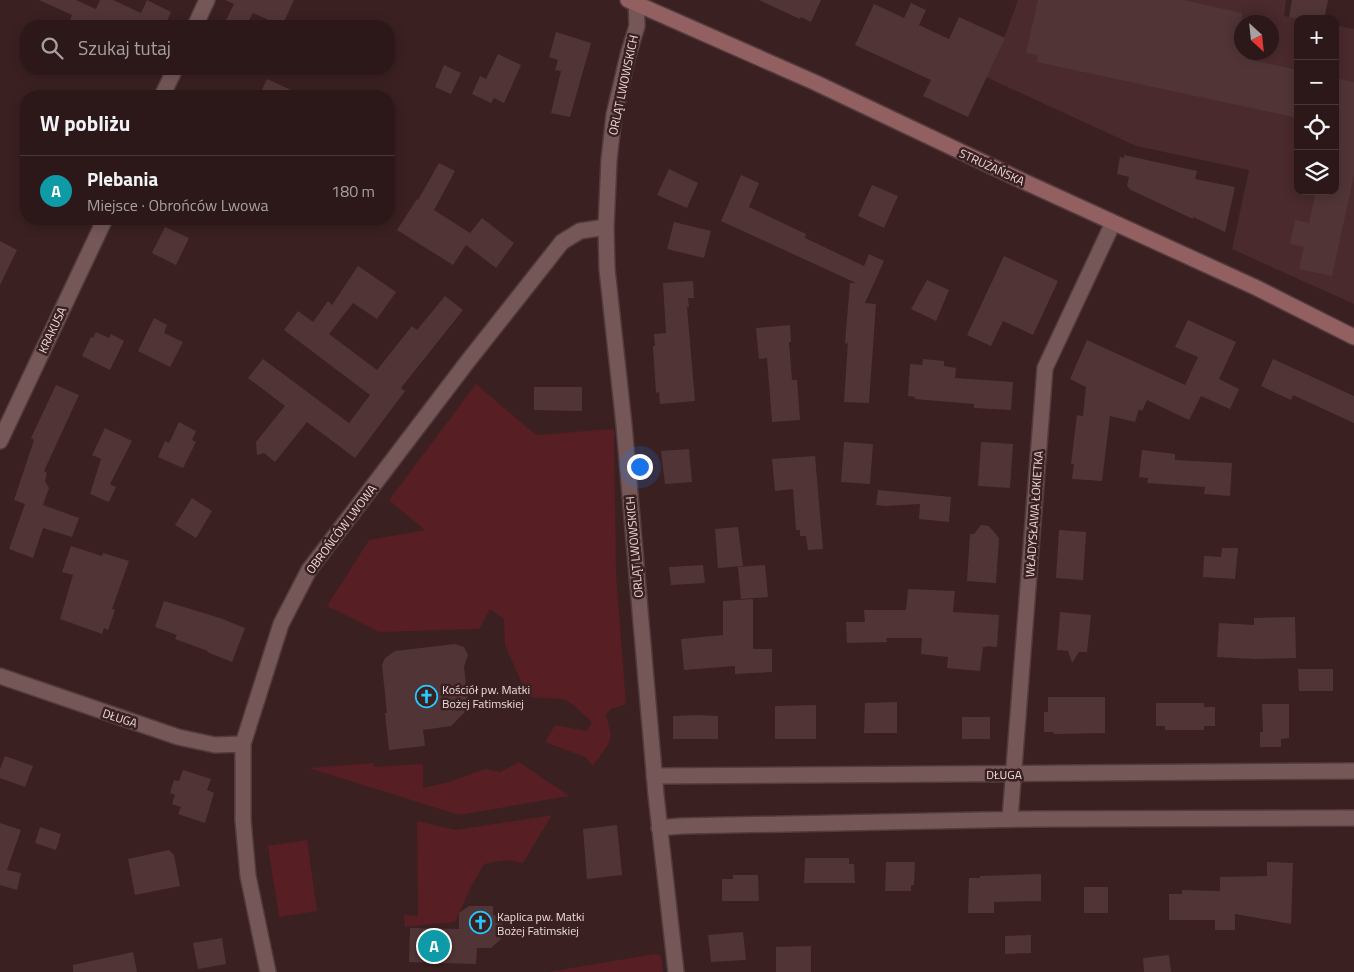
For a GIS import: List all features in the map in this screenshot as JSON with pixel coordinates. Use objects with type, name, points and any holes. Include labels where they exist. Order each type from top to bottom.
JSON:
[{"type":"main road","name":"STRUŻAŃSKA","points":[[633,1],[814,82],[1113,223],[1257,288],[1354,337]]},
{"type":"street","points":[[198,20],[207,0]]},
{"type":"street","name":"ORLĄT LWOWSKICH","points":[[633,1],[636,26],[614,115],[609,160],[606,227],[607,269],[624,425],[659,828],[676,972]]},
{"type":"street","points":[[165,90],[172,75]]},
{"type":"street","name":"WŁADYSŁAWA ŁOKIETKA","points":[[1010,819],[1044,368],[1113,223]]},
{"type":"street","name":"KRAKUSA","points":[[0,442],[101,225]]},
{"type":"street","name":"OBROŃCÓW LWOWA","points":[[268,972],[248,876],[243,820],[243,744],[281,624],[309,570],[468,361],[562,242],[580,231],[606,227]]},
{"type":"street","name":"DŁUGA","points":[[0,676],[178,737],[214,745],[243,744]]},
{"type":"street","name":"DŁUGA","points":[[654,776],[1014,775],[1354,771]]},
{"type":"street","points":[[659,828],[1010,819],[1354,818]]},
{"type":"shaded area","points":[[1018,0],[1286,0],[1284,16],[1294,18],[1294,195],[1339,195],[1339,26],[1354,29],[1354,304],[1232,249],[1249,170],[1136,146],[986,77],[1003,41]]},
{"type":"shaded area","points":[[476,384],[536,435],[614,429],[616,574],[626,704],[611,709],[606,715],[611,735],[608,745],[593,766],[585,757],[545,742],[555,725],[587,731],[592,722],[572,704],[563,699],[528,697],[505,645],[504,619],[490,609],[479,629],[379,632],[327,606],[369,540],[425,530],[389,500]]},
{"type":"shaded area","points":[[519,762],[569,796],[459,815],[309,768],[374,763],[374,767],[423,764],[423,788],[449,782],[485,769],[500,772]]},
{"type":"shaded area","points":[[552,815],[523,863],[506,860],[484,864],[455,922],[405,927],[404,915],[418,916],[417,821],[456,830]]},
{"type":"shaded area","points":[[307,840],[317,911],[279,917],[268,846]]},
{"type":"shaded area","points":[[655,954],[661,955],[663,972],[548,972]]},
{"type":"building","points":[[39,0],[76,0],[96,9],[100,0],[113,0],[141,13],[147,0],[171,12],[168,20],[70,20],[72,15]]},
{"type":"building","points":[[225,0],[294,0],[285,20],[269,20],[253,13],[249,20],[226,20],[234,4]]},
{"type":"building","points":[[759,0],[821,0],[811,22],[801,17],[800,19]]},
{"type":"building","points":[[1038,0],[1183,0],[1242,13],[1242,15],[1234,15],[1234,60],[1251,60],[1294,69],[1294,117],[1037,62],[1038,55],[1026,53]]},
{"type":"building","points":[[1292,0],[1328,0],[1325,15],[1294,15],[1294,18],[1289,17]]},
{"type":"building","points":[[911,3],[926,10],[919,25],[949,39],[959,17],[1005,38],[968,117],[923,96],[931,80],[855,45],[874,4],[904,18]]},
{"type":"building","points":[[556,32],[591,43],[570,117],[551,113],[561,71],[555,70],[558,60],[549,57]]},
{"type":"building","points":[[498,54],[521,65],[504,103],[494,98],[491,103],[472,94],[480,76],[486,79]]},
{"type":"building","points":[[444,65],[461,73],[451,94],[435,87]]},
{"type":"building","points":[[267,79],[291,90],[262,90]]},
{"type":"building","points":[[1339,79],[1354,82],[1354,175],[1332,276],[1299,269],[1304,247],[1290,244],[1295,220],[1309,223],[1315,195],[1339,195]]},
{"type":"building","points":[[1124,155],[1197,171],[1195,179],[1235,187],[1225,232],[1131,190],[1127,186],[1129,177],[1117,174],[1120,157],[1124,158]]},
{"type":"building","points":[[439,163],[455,171],[434,210],[470,233],[482,218],[514,243],[496,268],[466,245],[453,265],[397,230],[418,200]]},
{"type":"building","points":[[669,169],[698,183],[687,208],[657,195]]},
{"type":"building","points":[[741,175],[759,183],[749,207],[806,234],[805,238],[864,266],[869,254],[884,261],[865,303],[876,304],[869,403],[844,402],[848,341],[847,344],[845,343],[850,283],[856,283],[721,221]]},
{"type":"building","points":[[872,185],[898,196],[884,228],[858,216]]},
{"type":"building","points":[[674,222],[711,231],[704,258],[667,249]]},
{"type":"building","points":[[165,227],[189,238],[176,265],[152,253]]},
{"type":"building","points":[[0,241],[17,250],[0,285]]},
{"type":"building","points":[[1004,256],[1058,281],[1033,335],[1003,321],[991,346],[967,335]]},
{"type":"building","points":[[358,266],[396,292],[377,319],[353,303],[329,334],[377,370],[412,326],[417,330],[445,296],[463,310],[401,388],[405,391],[355,458],[307,422],[275,462],[264,453],[257,455],[256,442],[285,406],[248,378],[263,359],[349,423],[370,395],[284,330],[298,311],[313,322],[328,301],[332,305]]},
{"type":"building","points":[[927,280],[949,290],[936,321],[911,309]]},
{"type":"building","points":[[693,281],[694,298],[688,298],[689,307],[687,307],[695,401],[660,404],[659,392],[656,393],[653,346],[655,346],[654,334],[666,333],[663,283]]},
{"type":"building","points":[[154,318],[167,325],[164,333],[183,342],[170,367],[138,351]]},
{"type":"building","points":[[1188,320],[1236,342],[1219,379],[1239,389],[1230,409],[1201,396],[1189,420],[1147,400],[1142,411],[1139,409],[1135,422],[1110,416],[1102,481],[1072,479],[1074,464],[1071,464],[1077,415],[1083,416],[1086,387],[1070,379],[1087,340],[1185,385],[1198,357],[1175,347]]},
{"type":"building","points":[[790,325],[791,342],[789,342],[792,380],[797,380],[800,420],[772,422],[767,358],[759,359],[756,328]]},
{"type":"building","points":[[96,332],[109,338],[111,334],[124,341],[110,370],[82,356],[91,337],[93,338]]},
{"type":"building","points":[[923,359],[944,361],[944,366],[956,368],[955,378],[1013,382],[1011,410],[974,408],[974,404],[915,399],[915,397],[908,396],[910,364],[922,365]]},
{"type":"building","points":[[1273,359],[1354,396],[1354,423],[1293,395],[1291,400],[1261,386]]},
{"type":"building","points":[[56,385],[79,395],[44,471],[47,473],[45,481],[49,488],[43,505],[79,518],[72,537],[43,528],[33,558],[9,549],[25,504],[14,500],[34,440],[31,438]]},
{"type":"building","points":[[534,387],[582,387],[582,411],[534,410]]},
{"type":"building","points":[[179,422],[196,431],[192,440],[196,442],[183,468],[158,457],[165,441],[169,443]]},
{"type":"building","points":[[105,428],[132,441],[110,484],[116,487],[109,502],[90,494],[101,459],[92,455]]},
{"type":"building","points":[[844,442],[873,444],[870,484],[841,482]]},
{"type":"building","points":[[981,442],[1013,444],[1010,488],[978,486]]},
{"type":"building","points":[[689,449],[692,482],[665,484],[661,451]]},
{"type":"building","points":[[1142,450],[1175,454],[1175,460],[1232,463],[1230,496],[1204,494],[1205,487],[1147,483],[1148,478],[1139,477]]},
{"type":"building","points":[[815,456],[823,549],[808,550],[806,536],[800,536],[800,530],[796,530],[793,489],[775,491],[772,459]]},
{"type":"building","points":[[878,490],[951,497],[949,522],[919,519],[920,504],[876,505]]},
{"type":"building","points":[[192,498],[212,511],[196,538],[175,525]]},
{"type":"building","points":[[981,525],[989,526],[999,538],[996,583],[967,581],[970,534],[974,534]]},
{"type":"building","points":[[738,527],[743,566],[718,568],[715,529]]},
{"type":"building","points":[[1059,530],[1086,532],[1083,580],[1056,578]]},
{"type":"building","points":[[71,546],[102,556],[103,553],[129,561],[112,609],[115,610],[108,630],[104,628],[102,634],[60,619],[73,575],[62,572]]},
{"type":"building","points":[[1222,548],[1238,548],[1235,579],[1203,577],[1204,556],[1221,557]]},
{"type":"building","points":[[703,565],[705,583],[671,585],[669,567]]},
{"type":"building","points":[[765,565],[768,597],[741,599],[738,567]]},
{"type":"building","points":[[908,589],[955,591],[953,612],[999,615],[997,647],[983,647],[980,671],[947,668],[948,657],[921,654],[922,638],[886,638],[887,642],[847,643],[846,622],[865,622],[864,610],[906,610]]},
{"type":"building","points":[[753,599],[753,649],[772,649],[772,672],[735,674],[735,666],[684,670],[681,639],[723,635],[723,601]]},
{"type":"building","points":[[164,601],[220,618],[245,628],[232,662],[175,639],[177,635],[155,627]]},
{"type":"building","points":[[1060,612],[1091,615],[1087,652],[1079,652],[1072,663],[1068,651],[1057,650]]},
{"type":"building","points":[[1295,617],[1296,658],[1255,659],[1217,657],[1219,623],[1254,625],[1254,618]]},
{"type":"building","name":"Kościół pw. Matki Bożej Fatimskiej","points":[[455,644],[464,647],[468,655],[464,667],[468,702],[466,711],[451,726],[423,730],[425,746],[389,750],[382,665],[385,658],[395,651]]},
{"type":"building","points":[[1298,669],[1333,669],[1333,691],[1299,691]]},
{"type":"building","points":[[1048,697],[1105,697],[1105,733],[1053,734],[1054,732],[1044,732],[1044,712],[1048,712]]},
{"type":"building","points":[[897,702],[897,733],[864,733],[865,703]]},
{"type":"building","points":[[1156,703],[1204,703],[1204,707],[1215,707],[1215,726],[1204,726],[1204,730],[1165,730],[1165,726],[1156,726]]},
{"type":"building","points":[[1262,704],[1289,704],[1289,738],[1281,739],[1281,747],[1260,747],[1260,732],[1263,732]]},
{"type":"building","points":[[816,705],[816,739],[775,739],[775,706]]},
{"type":"building","points":[[673,716],[718,716],[718,739],[673,739]]},
{"type":"building","points":[[962,717],[990,717],[990,739],[962,739]]},
{"type":"building","points":[[5,756],[33,766],[25,787],[0,778],[0,769]]},
{"type":"building","points":[[183,770],[211,779],[207,790],[214,793],[205,823],[178,814],[181,807],[172,804],[175,795],[170,793],[174,780],[179,781]]},
{"type":"building","points":[[0,823],[21,830],[7,870],[21,873],[17,890],[0,885]]},
{"type":"building","points":[[617,825],[622,875],[587,879],[583,829]]},
{"type":"building","points":[[40,827],[61,834],[56,850],[35,843]]},
{"type":"building","points":[[169,850],[174,855],[180,886],[135,895],[128,859]]},
{"type":"building","points":[[805,858],[849,858],[849,864],[854,864],[855,883],[804,883]]},
{"type":"building","points":[[886,862],[915,862],[914,885],[911,885],[911,891],[885,891]]},
{"type":"building","points":[[1267,862],[1293,863],[1291,924],[1235,914],[1235,930],[1215,930],[1215,920],[1169,920],[1169,894],[1182,894],[1182,890],[1220,891],[1220,877],[1267,876]]},
{"type":"building","points":[[1041,874],[1041,901],[994,902],[994,913],[968,913],[969,878]]},
{"type":"building","points":[[733,875],[758,875],[759,901],[722,901],[722,879],[733,879]]},
{"type":"building","points":[[1084,887],[1108,887],[1108,913],[1084,913]]},
{"type":"building","points":[[469,906],[493,906],[493,915],[503,916],[501,939],[491,948],[477,948],[476,964],[409,962],[410,928],[459,929],[459,913]]},
{"type":"building","points":[[743,932],[746,960],[711,962],[708,935]]},
{"type":"building","points":[[1031,935],[1031,953],[1005,954],[1005,936]]},
{"type":"building","points":[[222,938],[226,964],[198,969],[193,943]]},
{"type":"building","points":[[811,946],[811,972],[776,972],[776,947]]},
{"type":"building","points":[[133,952],[137,972],[73,972],[73,965]]},
{"type":"building","points":[[1169,955],[1171,972],[1144,972],[1143,958]]},
{"type":"place","name":"Kościół pw. Matki Bożej Fatimskiej","points":[[426,696]]},
{"type":"place","name":"Kaplica pw. Matki Bożej Fatimskiej","points":[[481,923]]},
{"type":"place","name":"Plebania","points":[[434,946]]}]
